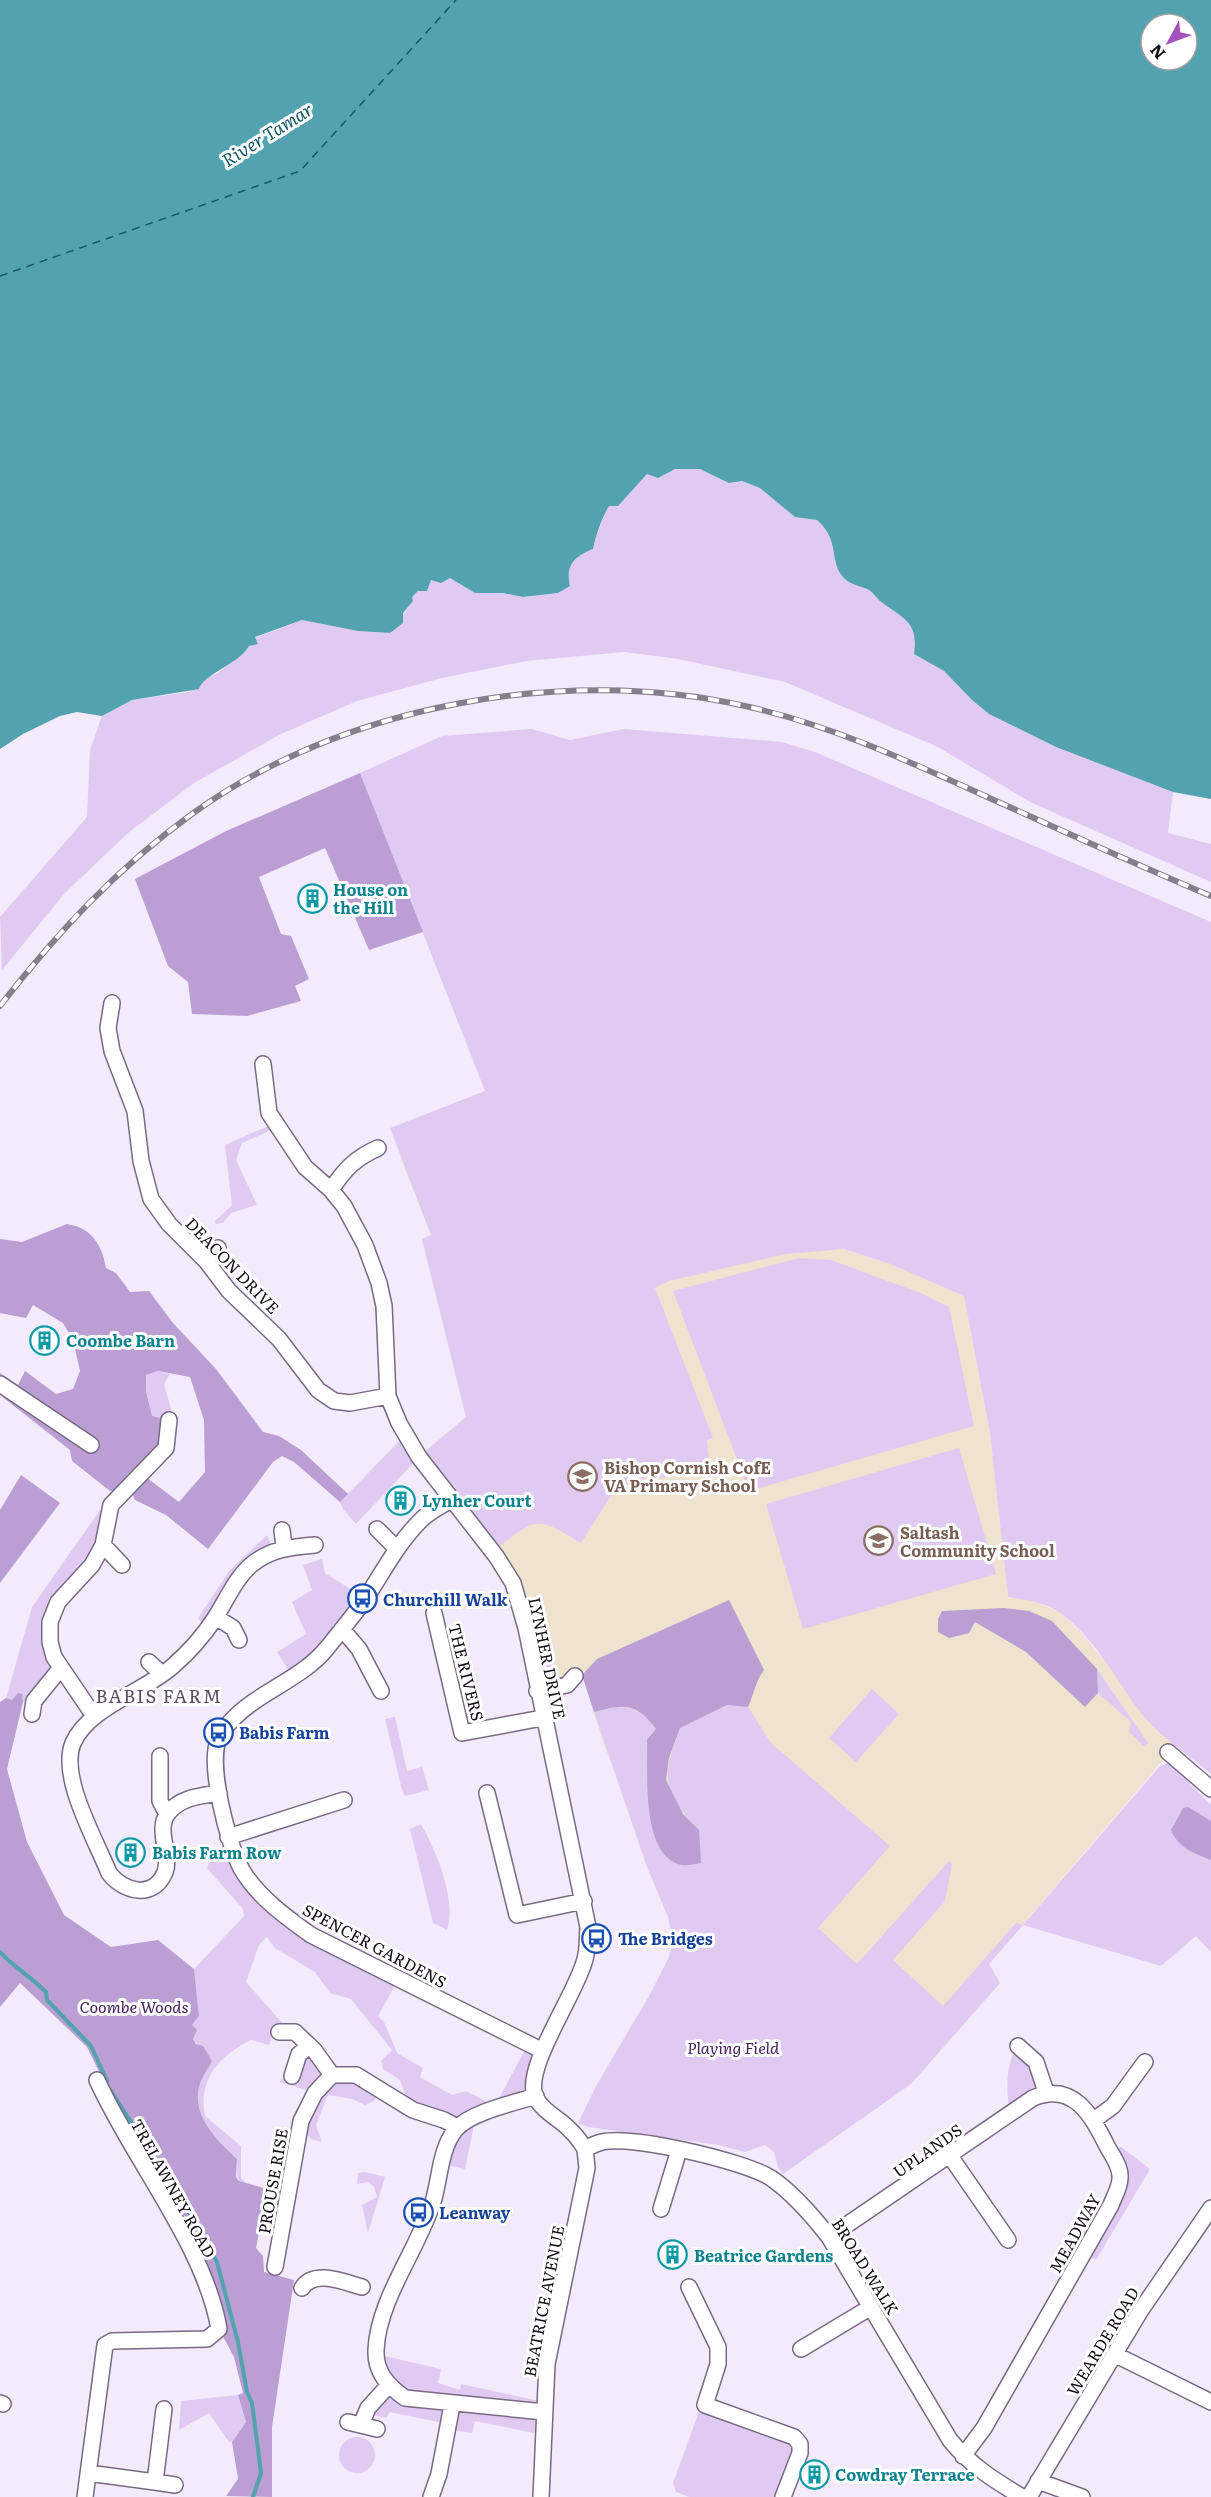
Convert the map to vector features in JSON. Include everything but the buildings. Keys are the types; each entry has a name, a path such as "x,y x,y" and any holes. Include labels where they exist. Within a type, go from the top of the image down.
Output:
{"street":[{"name":"DEACON DRIVE","path":"112,1003 102,1029 135,1111 141,1161 151,1199 169,1224 207,1262 229,1291 279,1340 318,1390 334,1401 350,1403 388,1396"},
{"name":"LYNHER DRIVE","path":"263,1064 269,1113 305,1167 331,1190 344,1206 365,1245 380,1283 384,1306 388,1396 410,1444 513,1583 526,1628 537,1691 588,1927 585,1960 569,2002 543,2051 533,2082 536,2096"},
{"path":"331,1190 346,1167 362,1155 378,1149"},
{"path":"207,1262 210,1254 218,1248"},
{"path":"0,1384 91,1445"},
{"path":"94,1716 60,1669 50,1642 50,1622 58,1602 92,1565 103,1545 111,1505 166,1448 169,1420"},
{"name":"SPENCER GARDENS","path":"451,1500 423,1518 396,1548 366,1598 324,1652 306,1667 248,1705 231,1721 218,1738 216,1762 219,1793 228,1837 242,1870 264,1898 311,1935 543,2051"},
{"path":"376,1529 396,1548"},
{"path":"282,1530 284,1547"},
{"path":"103,1545 123,1565"},
{"path":"219,1793 192,1797 179,1803 167,1814 163,1822 167,1859 162,1879 152,1888 142,1891 131,1890 115,1881 109,1873 71,1776 69,1762 73,1743 94,1716 162,1674 189,1650 216,1617 236,1584 251,1565 284,1547 315,1545"},
{"name":"THE RIVERS","path":"434,1612 462,1733 543,1718"},
{"path":"216,1617 233,1628 239,1640"},
{"path":"342,1629 358,1649 381,1691"},
{"path":"149,1662 162,1674"},
{"path":"32,1714 34,1701 60,1669"},
{"path":"537,1691 567,1685 575,1676"},
{"path":"1168,1752 1211,1789"},
{"path":"160,1756 160,1801 167,1814"},
{"path":"487,1793 517,1915 584,1901"},
{"path":"228,1837 344,1800"},
{"path":"279,2032 295,2032 310,2046 332,2075 356,2075 413,2110 444,2120 457,2127"},
{"path":"292,2076 299,2054 310,2046"},
{"path":"1018,2046 1036,2061 1046,2092"},
{"path":"1094,2120 1113,2106 1145,2062"},
{"name":"PROUSE RISE","path":"275,2267 301,2121 315,2093 332,2075"},
{"name":"TRELAWNEY ROAD","path":"85,2497 105,2345 112,2341 207,2339 219,2329 217,2315 191,2250 103,2085"},
{"name":"MEADWAY","path":"963,2456 975,2443 1112,2205 1120,2178 1117,2164 1094,2120 1074,2100 1062,2094 1046,2092"},
{"name":"UPLANDS","path":"829,2237 1010,2113 1046,2092"},
{"path":"544,2412 405,2398 388,2386 378,2368 375,2349 385,2311 431,2209 446,2143 457,2127 476,2116 536,2096 549,2113 571,2130 585,2149"},
{"name":"BROAD WALK","path":"585,2149 601,2142 619,2141 679,2150 734,2161 770,2178 812,2216 829,2237 950,2439 963,2456 977,2470 1022,2497"},
{"name":"BEATRICE AVENUE","path":"541,2497 547,2364 586,2168 585,2149"},
{"path":"661,2209 679,2150"},
{"path":"950,2156 1008,2240"},
{"name":"WEARDE ROAD","path":"1029,2497 1114,2354 1211,2208"},
{"path":"302,2288 309,2279 318,2277 362,2287"},
{"path":"689,2287 718,2348 718,2364 701,2410 794,2437 800,2444 800,2453 783,2497"},
{"path":"801,2349 871,2307"},
{"path":"1114,2354 1211,2402"},
{"path":"377,2428 354,2423 388,2386"},
{"path":"431,2497 439,2474 452,2404"},
{"path":"155,2482 164,2409"},
{"path":"88,2473 175,2485"},
{"path":"1038,2481 1082,2497"}],"shaded area":[{"name":"Saltash Community School","path":"400,1157 843,1249 890,1264 964,1296 990,1433 1008,1597 1034,1601 1059,1612 1079,1630 1116,1675 1145,1718 1176,1745 989,1964 1000,1983 911,2084 656,1884 647,1867 622,1786 605,1748 582,1675 587,1669 571,1684 563,1686 529,1625 517,1582 421,1455 466,1417 422,1239 431,1235"}],"green space":[{"path":"675,469 700,469 729,483 742,481 760,488 795,517 817,520 829,536 837,567 846,580 869,590 909,623 914,635 914,654 944,671 989,714 1056,747 1173,792 1168,833 1211,844 1211,882 1030,802 938,747 785,682 678,659 624,652 526,661 442,678 357,701 281,734 194,783 128,833 64,894 2,970 0,917 87,817 90,750 102,716 132,700 189,692 207,677 218,673 245,652 249,646 258,643 255,638 302,620 358,631 390,633 413,601 412,597 431,580 450,578 475,593 503,593 523,597 558,593 570,586 570,567 576,558 593,549 609,506 618,506 647,474 661,475"},
{"path":"532,729 570,740 624,729 782,742 815,752 1211,922 1211,1774 1151,1725 1096,1648 1073,1624 1048,1606 1008,1597 990,1433 964,1296 890,1264 844,1249 786,1254 669,1281 655,1288 713,1438 707,1440 710,1473 643,1479 614,1491 581,1543 545,1524 536,1524 519,1531 495,1550 421,1455 466,1417 422,1239 431,1235 390,1128 485,1091 360,773 442,736"},
{"path":"360,773 423,932 369,950 325,848 259,877 281,934 291,936 309,979 295,986 301,1001 247,1016 192,1014 188,982 168,966 135,879 226,831"},
{"path":"275,1123 278,1127 242,1143 236,1160 257,1205 231,1213 223,1223 216,1224 215,1221 232,1205 225,1145"},
{"path":"67,1224 83,1229 94,1239 102,1252 106,1268 116,1273 130,1292 149,1291 173,1323 216,1369 263,1432 279,1436 301,1450 348,1494 340,1502 294,1462 282,1456 273,1462 208,1549 166,1515 135,1500 132,1493 147,1478 179,1502 205,1472 204,1420 190,1377 158,1371 146,1375 146,1391 152,1416 169,1420 166,1448 122,1492 110,1491 72,1461 70,1450 0,1395 0,1373 18,1385 25,1371 56,1394 73,1389 80,1371 73,1340 63,1323 33,1305 26,1318 0,1313 0,1239 22,1242"},
{"path":"799,1258 831,1260 923,1294 949,1307 974,1426 749,1491 673,1291"},
{"path":"157,1371 170,1374 164,1384 173,1416 169,1420 152,1416 146,1391 146,1375"},
{"path":"405,1435 419,1457 356,1524 340,1502"},
{"path":"959,1448 996,1574 803,1629 766,1504"},
{"path":"21,1475 60,1503 0,1583 0,1510"},
{"path":"111,1505 103,1545 50,1622 60,1669 34,1701 23,1702 22,1694 12,1700 6,1698 32,1607 100,1510"},
{"path":"267,1535 274,1551 251,1565 207,1629 198,1618 230,1570"},
{"path":"322,1559 325,1573 365,1598 292,1676 277,1652 306,1634 292,1602 312,1590 303,1565"},
{"path":"729,1600 764,1670 748,1707 727,1705 680,1728 669,1758 666,1780 683,1814 699,1830 701,1863 680,1865 666,1856 652,1828 647,1790 647,1740 656,1729 642,1714 629,1707 614,1707 594,1712 582,1675 597,1659"},
{"path":"1004,1608 1029,1611 1052,1621 1097,1669 1098,1693 1085,1707 1026,1652 975,1622 969,1633 949,1638 938,1632 938,1619 942,1611"},
{"path":"529,1625 549,1652 563,1686 540,1689"},
{"path":"1097,1669 1148,1743 1145,1747 1129,1732 1131,1722 1098,1693"},
{"path":"872,1689 899,1714 856,1762 829,1738"},
{"name":"Coombe Woods","path":"18,1693 22,1694 23,1702 7,1769 27,1842 64,1915 111,1947 158,1940 194,1969 199,2016 192,2025 197,2030 193,2039 196,2044 203,2046 212,2061 199,2087 199,2108 208,2128 237,2159 236,2177 239,2181 267,2189 256,2248 263,2256 264,2272 294,2280 272,2427 272,2497 226,2496 238,2479 232,2442 246,2422 238,2395 243,2393 234,2357 219,2329 217,2315 87,2047 20,1983 0,2007 0,1702 6,1698 12,1700"},
{"name":"Playing Field","path":"623,1705 645,1715 656,1729 649,1812 699,1830 677,1804 668,1782 670,1759 680,1728 727,1705 748,1707 771,1743 890,1846 818,1928 857,1964 949,1861 952,1863 945,1901 893,1960 943,2006 1016,1923 1023,1925 989,1964 1000,1983 911,2084 783,2174 778,2167 774,2152 765,2145 745,2152 719,2145 588,2127 578,2123 596,2086 649,1996 668,1959 673,1943 668,1917 647,1867 594,1712"},
{"path":"395,1717 407,1771 422,1767 429,1790 405,1796 402,1790 385,1719"},
{"path":"1169,1763 1211,1805 1211,1952 1196,1936 1161,1966 1023,1925 1160,1766"},
{"path":"1188,1807 1211,1821 1211,1860 1182,1846 1171,1830 1183,1808"},
{"path":"421,1824 433,1848 447,1890 449,1918 447,1930 433,1923 410,1829"},
{"path":"234,1852 264,1897 398,1980 378,2016 384,2022 397,2053 423,2068 420,2077 452,2095 466,2091 495,2106 528,2044 543,2051 536,2096 476,2116 465,2169 443,2164 457,2128 403,2104 406,2097 400,2080 383,2069 381,2061 392,2050 351,1999 330,1993 315,1972 275,1948 267,1937 259,1945 246,1982 283,2024 275,2027 269,2045 251,2040 229,2053 213,2070 205,2091 205,2116 241,2146 241,2178 248,2185 240,2181 237,2175 237,2159 208,2127 199,2108 199,2087 212,2061 193,2039 192,2025 199,2016 194,1969 244,1916 243,1909 207,1868 210,1861"},
{"path":"1018,2046 1046,2092 1010,2113 1008,2078 1011,2061"},
{"path":"311,2054 321,2072 320,2077 306,2090 280,2082 281,2079 297,2083 304,2059"},
{"path":"332,2075 379,2090 374,2101 365,2105 352,2099 328,2095 316,2125 322,2142 311,2139 300,2127"},
{"path":"1121,2147 1150,2169 1096,2260 1084,2252 1120,2178 1110,2151"},
{"path":"365,2172 385,2177 368,2233 362,2205 377,2197 374,2187 368,2182 357,2184 358,2173"},
{"path":"376,2354 441,2369 438,2383 460,2390 461,2384 544,2402 544,2435 475,2421 472,2433 447,2429 448,2424 390,2412 386,2418 366,2413 387,2386"},
{"path":"238,2395 246,2422 232,2442 229,2442 209,2413 179,2430 181,2401"},
{"path":"700,2409 800,2444 783,2497 689,2497 676,2492 673,2483"},
{"path":"357,2437 370,2442 375,2455 370,2468 357,2473 344,2468 339,2455 344,2442"}],"water":[{"name":"River Tamar","path":"0,0 1211,0 1211,799 1173,792 1056,747 989,714 944,671 914,654 914,635 909,623 869,590 846,580 837,567 829,536 817,520 795,517 760,488 742,481 729,483 700,469 675,469 658,478 647,474 618,506 609,506 593,549 576,558 570,567 570,586 558,593 523,597 503,593 475,593 450,578 441,583 431,580 427,591 418,591 412,597 413,601 403,613 403,623 390,633 358,631 302,620 255,637 258,644 249,646 237,659 207,679 199,689 132,700 102,716 77,712 60,716 23,734 0,749"}],"waterway":[{"path":"0,1952 46,1992 47,2000 91,2046 107,2081"},
{"path":"111,2091 180,2198 217,2262 238,2342 247,2392 252,2403 261,2473 253,2497"}],"ferry route":[{"path":"0,276 300,171 456,0"}],"railway":[{"path":"0,1006 43,953 113,879 192,814 251,776 316,745 385,721 457,704 530,693 604,690 676,694 779,714 845,736 910,762 1211,896"}],"place":[{"name":"House on the Hill","path":"312,898"},
{"name":"Coombe Barn","path":"45,1340"},
{"name":"Bishop Cornish CofE VA Primary School","path":"583,1476"},
{"name":"Lynher Court","path":"401,1500"},
{"name":"Saltash Community School","path":"879,1541"},
{"name":"Churchill Walk","path":"362,1599"},
{"name":"Babis Farm","path":"218,1732"},
{"name":"Babis Farm Row","path":"131,1852"},
{"name":"The Bridges","path":"597,1938"},
{"name":"Leanway","path":"418,2212"},
{"name":"Beatrice Gardens","path":"673,2255"},
{"name":"Cowdray Terrace","path":"814,2474"}],"district":[{"name":"BABIS FARM","path":"159,1695"}]}
